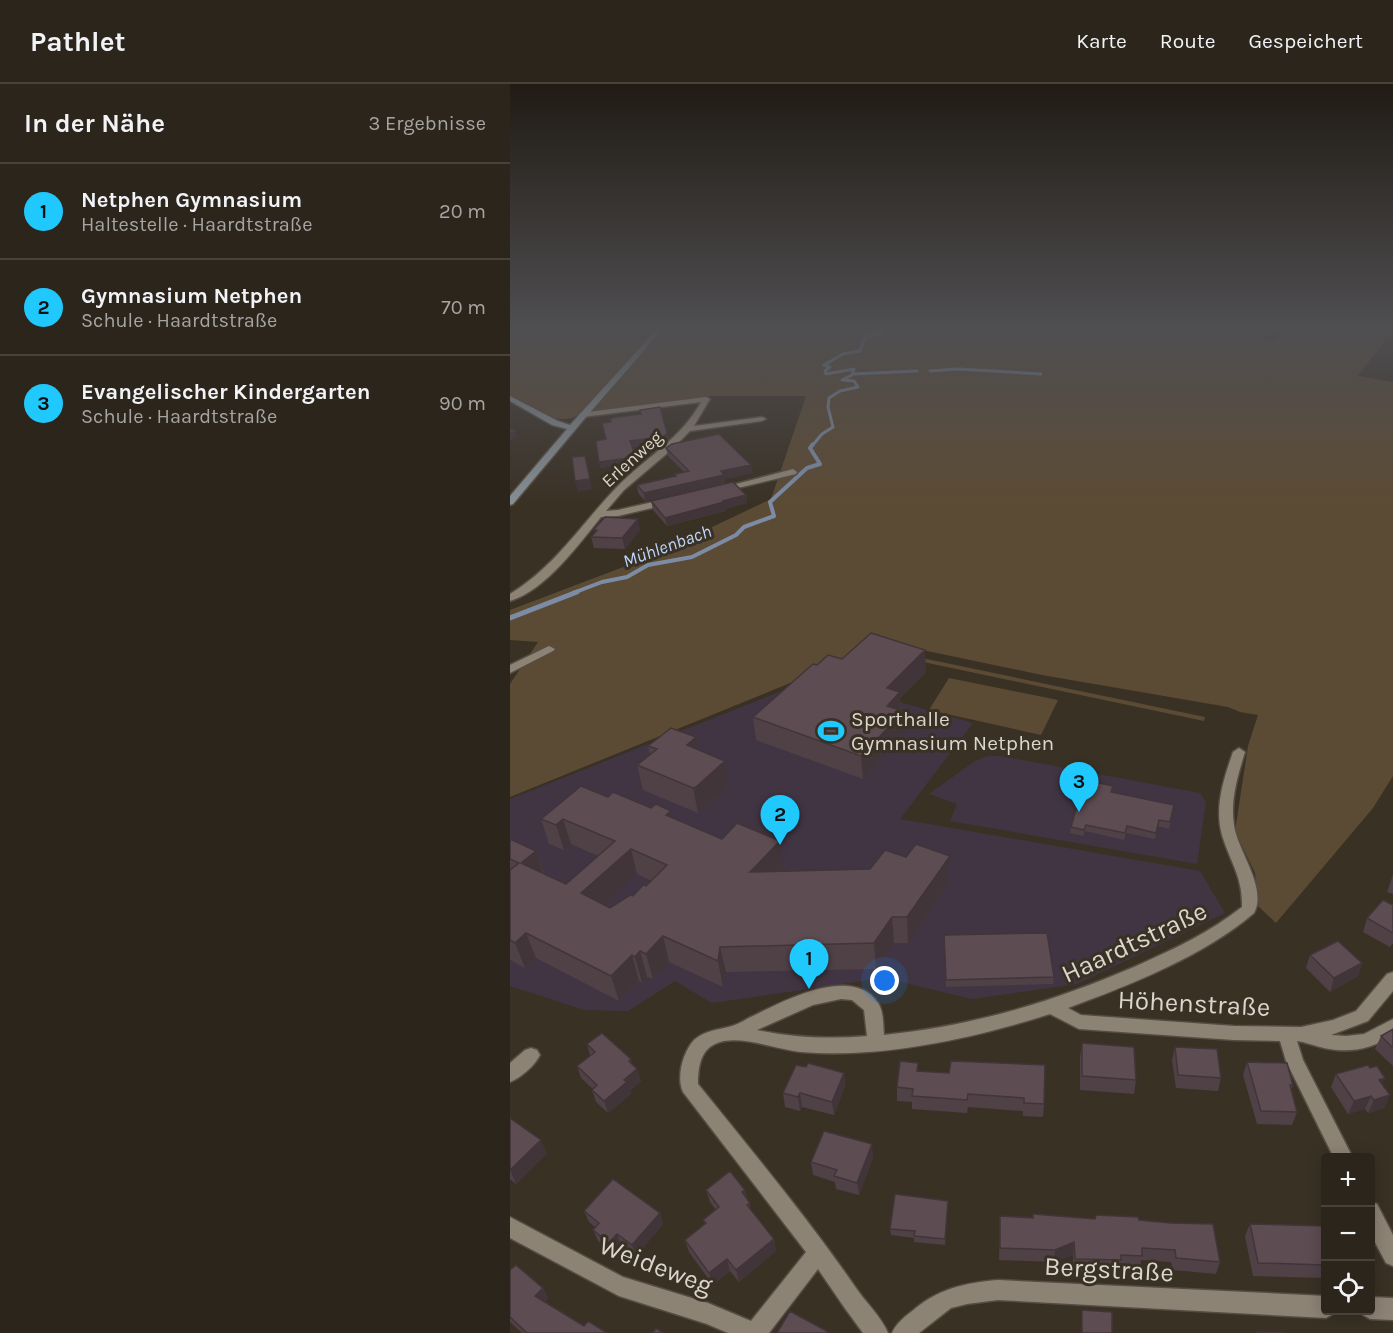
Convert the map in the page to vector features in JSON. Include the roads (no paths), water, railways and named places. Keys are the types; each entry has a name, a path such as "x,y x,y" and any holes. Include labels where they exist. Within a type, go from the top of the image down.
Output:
{"street":[{"path":"510,502 607,388"},
{"path":"510,398 560,425 572,428"},
{"name":"Erlenweg","path":"510,598 543,576 622,488 690,429 706,399 583,415"},
{"path":"690,429 762,419"},
{"path":"711,491 792,472"},
{"path":"600,514 618,513 676,499"},
{"path":"510,670 549,649"},
{"name":"Haardtstraße","path":"877,1333 851,1300 819,1252 689,1086 692,1055 703,1043 715,1036 735,1033 812,1046 876,1042 975,1028 1052,1007 1092,992 1197,945 1233,923 1249,909 1251,889 1246,871 1228,832 1227,819 1229,790 1239,752"},
{"name":"Höhenstraße","path":"1052,1007 1079,1022 1234,1033 1293,1034 1335,1027 1362,1016 1393,979"},
{"name":"Haardtstraße","path":"735,1033 764,1017 840,991 854,993 872,1007 876,1042"},
{"name":"Höhenstraße","path":"1293,1034 1318,1041 1342,1043 1371,1039 1393,1026"},
{"path":"1293,1034 1295,1061 1341,1153"},
{"path":"510,1074 531,1055"},
{"path":"1375,1219 1393,1256"},
{"name":"Weideweg","path":"510,1227 619,1286 708,1314 754,1333"},
{"path":"754,1333 819,1252"},
{"name":"Bergstraße","path":"903,1333 933,1305 958,1294 998,1290 1321,1307"},
{"path":"1375,1308 1393,1309"}],"waterway":[{"name":"Mühlenbach","path":"812,446 822,434 833,427 828,407 829,398 840,391 852,388"},
{"name":"Mühlenbach","path":"573,593 602,582 627,577 648,565 692,557 736,535 744,527 774,516 770,502 807,468 820,464 810,448 813,444"},
{"name":"Mühlenbach","path":"510,618 577,592"}],"place":[{"name":"Sporthalle Gymnasium Netphen","path":"831,731"},
{"name":"Evangelischer Kindergarten","path":"1079,812"},
{"name":"Gymnasium Netphen","path":"780,845"},
{"name":"Netphen Gymnasium","path":"809,989"}]}
